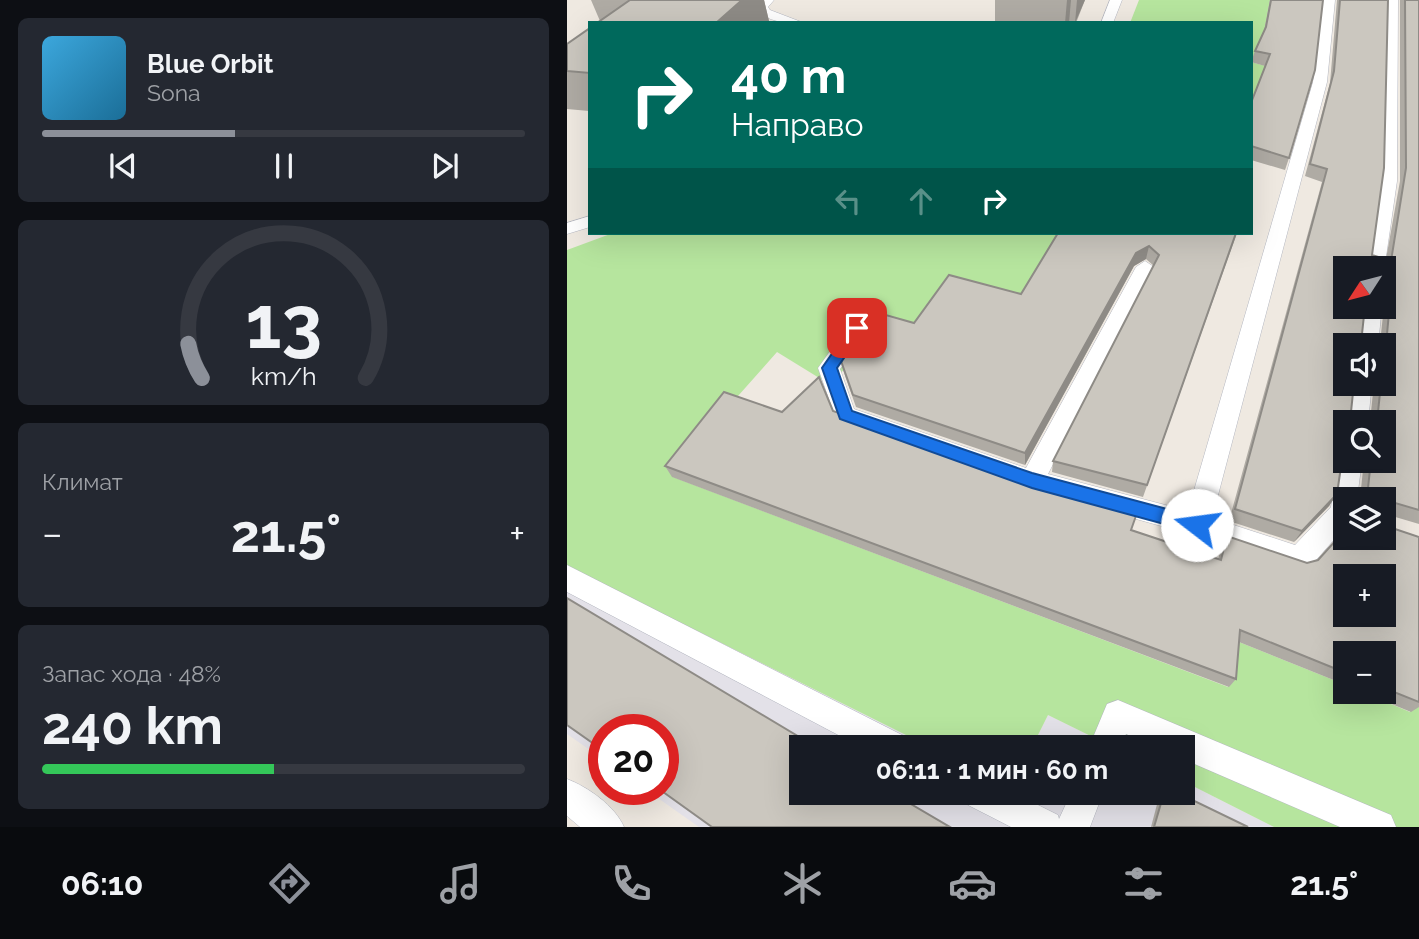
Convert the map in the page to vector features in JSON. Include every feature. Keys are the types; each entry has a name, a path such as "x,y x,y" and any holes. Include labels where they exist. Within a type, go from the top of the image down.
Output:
{"lane":[{"path":"768,0 762,7 766,13 792,21"},
{"path":"1108,21 1115,0"},
{"path":"1197,525 1320,82 1329,0"},
{"path":"1379,256 1389,181 1392,0"},
{"path":"567,229 588,222"},
{"path":"1032,481 1145,267"},
{"path":"871,309 829,368 845,415 1032,481 1197,525 1300,559 1333,524"},
{"path":"567,578 870,735"},
{"path":"1110,735 1118,715 1165,735"},
{"path":"1195,748 1379,827"},
{"path":"567,795 607,827"},
{"path":"1003,805 1046,827"},
{"path":"1073,827 1082,805"}],"shaded area":[{"path":"567,566 906,735 789,735 789,805 1195,805 1195,787 1274,827 699,827 668,805 679,805 679,714 588,714 588,749 567,734"},
{"path":"1048,715 1089,735 1038,735"}],"green space":[{"path":"1139,0 1270,0 1263,38 1253,58 1253,21 1131,21"},
{"path":"1253,63 1266,66 1253,100"},
{"path":"608,235 1063,235 1020,307 916,335 888,327 829,384 777,352 730,405 673,477 1228,687 1234,640 1333,680 1333,704 1391,704 1410,712 1419,680 1419,827 1274,827 1195,787 1195,735 1089,735 1048,715 1038,735 906,735 567,566 567,250"}],"building":[{"path":"630,0 742,0 718,21 600,21"},
{"path":"1271,0 1323,0 1315,70 1289,158 1253,147 1253,98 1270,54 1255,51 1266,27"},
{"path":"1340,0 1388,0 1384,168 1372,255 1375,256 1333,256 1333,319 1364,319 1362,333 1333,333 1333,396 1353,396 1351,410 1333,410 1333,473 1340,473 1338,487 1333,487 1333,498 1302,531 1235,509 1327,169 1310,164 1334,71"},
{"path":"1405,0 1419,0 1419,510 1396,503 1396,487 1368,487 1370,473 1396,473 1396,410 1378,410 1380,396 1396,396 1396,333 1387,333 1388,319 1397,318 1397,256 1392,256 1406,168"},
{"path":"588,29 588,73 567,71 567,44"},
{"path":"1057,235 1235,235 1147,485 1053,461 1159,255 1149,246 1136,253 1025,453 853,395 840,358 886,315 914,323 949,275 1021,294"},
{"path":"819,377 833,411 1032,481 1138,510 1131,530 1221,560 1227,536 1307,563 1318,560 1333,543 1333,550 1396,550 1396,529 1419,537 1419,702 1396,693 1396,641 1333,641 1333,668 1240,630 1236,679 665,466 724,392 782,412"},
{"path":"567,598 796,735 789,735 789,805 912,805 950,827 712,827 679,803 679,714 588,714 588,740 567,725"},
{"path":"1195,801 1248,827 1154,827 1160,805 1195,805"}],"route":[{"path":"857,328 829,368 845,415 1032,481 1197,525"}]}
